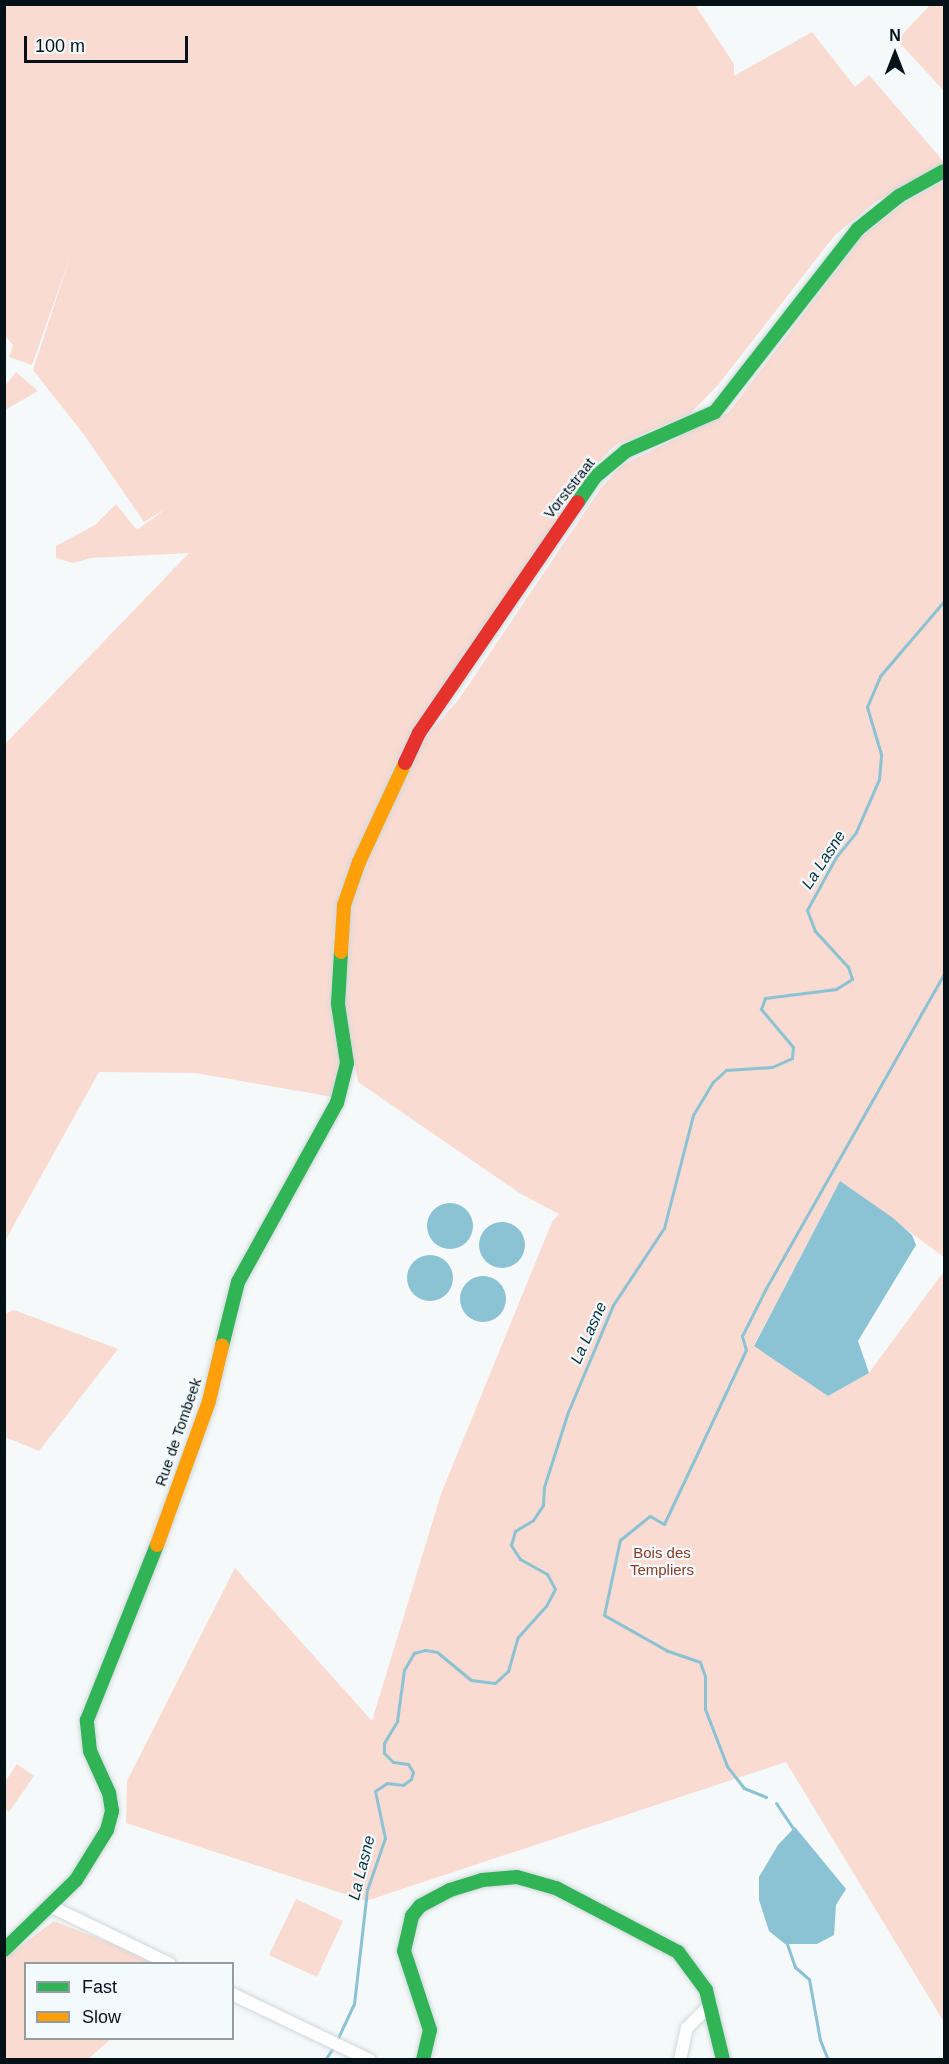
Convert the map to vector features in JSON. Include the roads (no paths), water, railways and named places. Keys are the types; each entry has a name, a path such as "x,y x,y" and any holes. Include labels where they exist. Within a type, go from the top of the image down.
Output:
{"street":[{"name":"Vorststraat","path":"359,862 419,733 595,477 626,451 715,412 858,229 899,196 945,171"},
{"name":"Rue de Tombeek","path":"4,1950 52,1906 76,1880 107,1830 111,1811 110,1793 90,1750 87,1720 147,1578 172,1497 209,1401 238,1282 337,1103 344,1083 347,1063 338,1004 341,938 344,905 359,862"},
{"path":"428,2059 430,2030 404,1951 406,1928 420,1906 432,1899 482,1880 518,1877 536,1880 654,1936 693,1968 711,2004 723,2060"},
{"path":"52,1906 166,1962"},
{"path":"234,1995 370,2060"},
{"path":"680,2060 687,2028 711,2004"}],"water":[{"path":"840,1181 893,1218 912,1235 916,1245 858,1341 869,1373 828,1396 754,1346"},
{"path":"455,1203 467,1209 472,1217 472,1235 467,1243 459,1248 445,1249 433,1243 428,1235 427,1221 433,1209 441,1204"},
{"path":"507,1222 519,1228 524,1236 524,1254 519,1262 511,1267 497,1268 485,1262 480,1254 479,1240 485,1228 493,1223"},
{"path":"435,1255 447,1261 452,1269 452,1287 447,1295 439,1300 425,1301 417,1298 410,1291 407,1273 410,1265 417,1258"},
{"path":"488,1276 500,1282 505,1290 505,1308 500,1316 492,1321 478,1322 466,1316 461,1308 460,1294 466,1282 474,1277"},
{"path":"795,1827 846,1889 836,1905 834,1935 817,1944 785,1944 769,1931 759,1900 759,1877 778,1845"}],"waterway":[{"name":"La Lasne","path":"337,2040 354,2004 367,1890 385,1838 375,1791 387,1783 403,1785 411,1779 413,1772 408,1764 393,1762 384,1753 384,1743 397,1721 404,1670 414,1653 425,1650 437,1652 471,1680 495,1683 508,1671 518,1637 546,1606 555,1589 547,1574 520,1559 511,1545 515,1531 533,1520 543,1505 544,1487 568,1412 613,1305 664,1228 693,1115 713,1082 726,1070 772,1067 792,1058 793,1047 761,1009 765,998 836,989 852,979 848,967 815,931 807,910 836,857 856,832 879,779 881,754 867,707 880,676 944,601"},
{"path":"766,1797 744,1788 727,1766 705,1709 705,1676 700,1662 666,1650 604,1615 620,1540 650,1516 664,1524 746,1350 742,1336 765,1290 944,973"},
{"path":"776,1803 795,1831"},
{"path":"786,1941 795,1967 809,1979 820,2040 828,2060"},
{"name":"La Lasne","path":"325,2060 334,2046"}],"park label":[{"name":"Bois des Templiers","path":"662,1560"}]}
